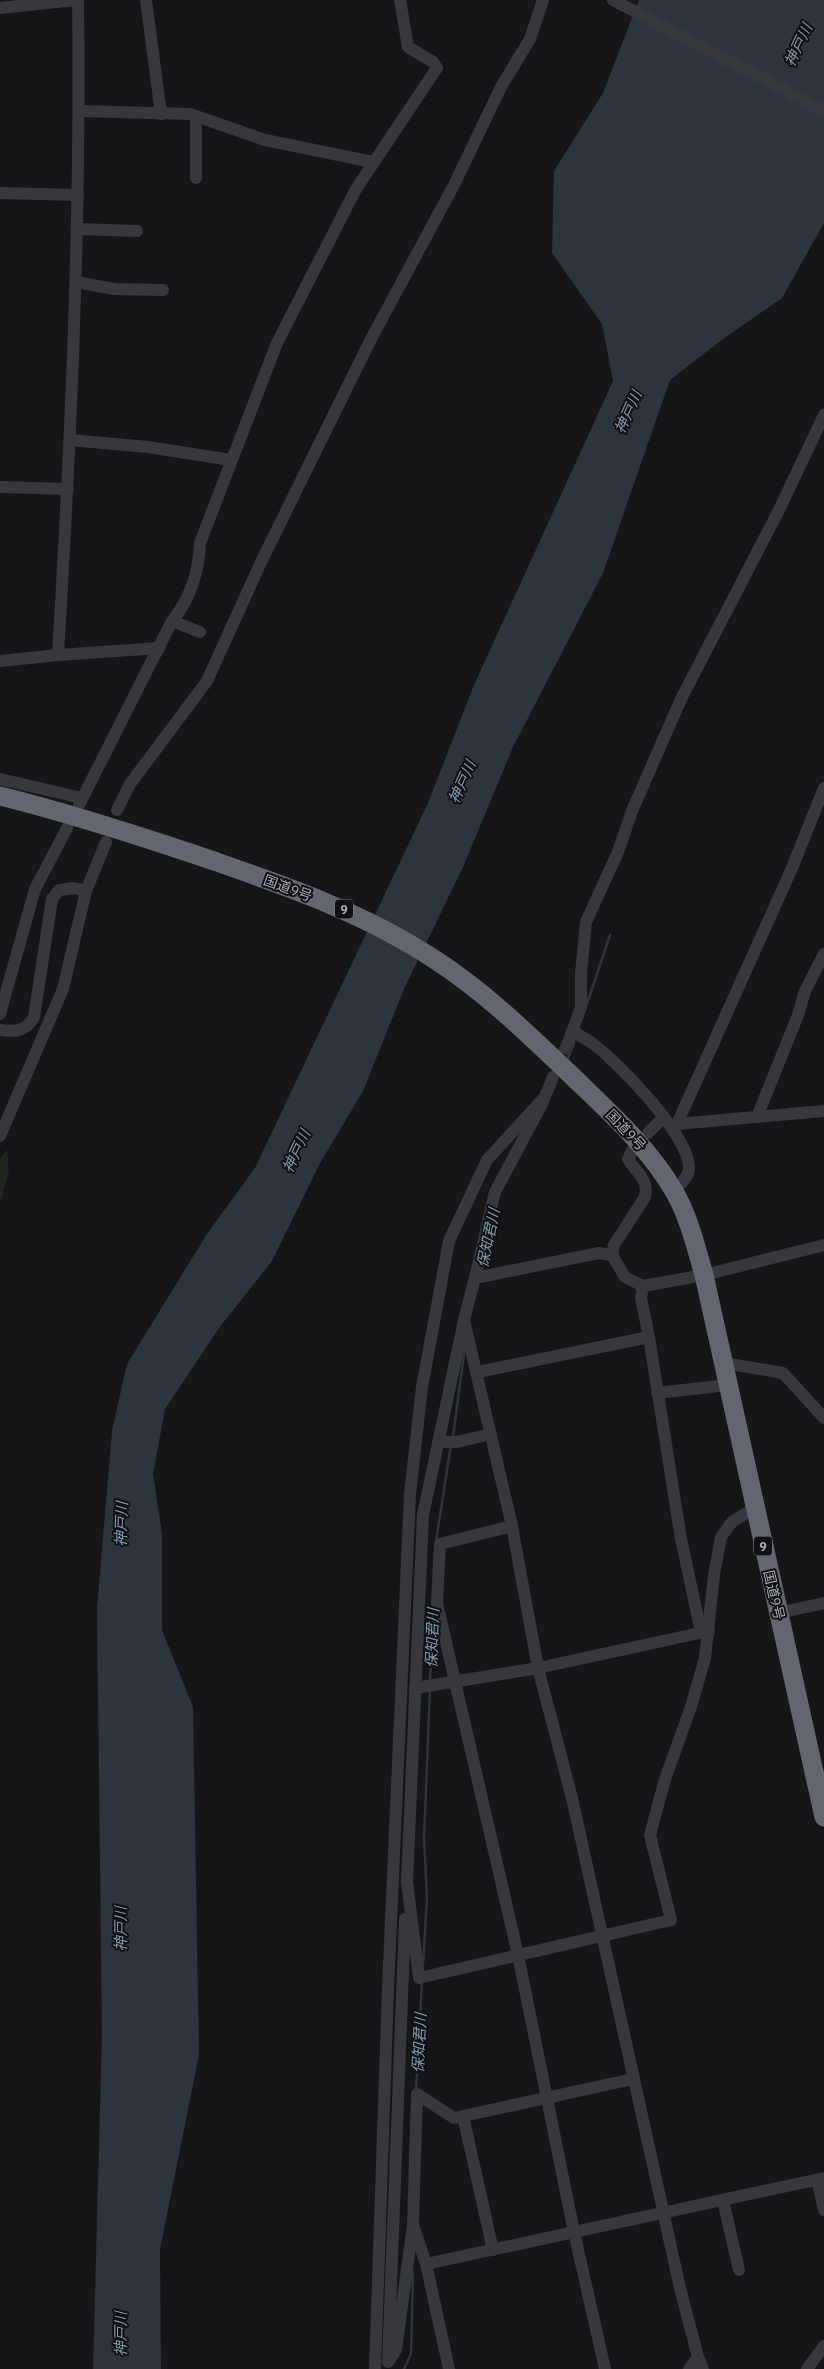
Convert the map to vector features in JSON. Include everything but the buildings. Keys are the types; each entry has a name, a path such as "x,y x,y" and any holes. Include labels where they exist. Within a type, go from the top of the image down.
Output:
{"highway":[{"name":"国道9号","path":"0,796 91,820 156,841 294,889 356,914 434,958 511,1017 619,1122 651,1157 674,1191 686,1216 704,1275 754,1508 824,1817"}],"street":[{"path":"0,8 77,0 80,111 78,230 68,489 58,654"},
{"path":"146,0 161,114"},
{"path":"0,779 81,802 172,621 184,606 199,562 200,543 277,343 356,190 437,68 433,62 408,46 400,0"},
{"path":"117,810 130,784 207,681 262,560 371,339 454,185 501,87 530,39 543,0"},
{"path":"613,0 824,111"},
{"path":"80,111 196,116 265,140 373,162"},
{"path":"196,116 196,178"},
{"path":"0,193 78,194"},
{"path":"78,230 137,231"},
{"path":"76,282 114,289 163,290"},
{"path":"674,1191 686,1178 689,1169 688,1160 671,1123 623,1071 592,1043 570,1037 581,1007 581,973 586,922 618,852 632,811 681,699 779,510 824,414"},
{"path":"70,440 148,447 231,460"},
{"path":"0,487 68,489"},
{"path":"172,621 200,632"},
{"path":"0,661 58,654 159,648"},
{"path":"671,1123 792,868 824,788"},
{"path":"0,1014 36,889 67,828"},
{"path":"0,1136 63,989 86,890 106,842"},
{"path":"0,1030 15,1032 30,1024 34,1018 52,899 59,890 74,888 86,890"},
{"path":"758,1117 798,1015 805,991 824,954"},
{"path":"388,2366 406,1882 423,1515 464,1320 495,1192 553,1077"},
{"path":"375,2369 388,1988 410,1494 422,1387 449,1242 487,1160 543,1099"},
{"path":"648,1133 671,1123 824,1111"},
{"path":"633,1149 628,1159 645,1180 647,1190 645,1197 614,1245 612,1256 625,1277 643,1286 704,1275 824,1245"},
{"path":"475,1278 599,1253 612,1256"},
{"path":"643,1286 641,1298 649,1337 680,1539 705,1631"},
{"path":"464,1320 478,1372 512,1526 538,1668 572,1798 662,2212 701,2363 689,2369"},
{"path":"478,1372 649,1337"},
{"path":"724,1363 783,1373 824,1418"},
{"path":"657,1393 728,1385"},
{"path":"438,1442 457,1442 492,1434"},
{"path":"406,1882 418,1978 671,1920 650,1835 665,1779 691,1707 705,1658 705,1631 721,1537 732,1522 754,1508"},
{"path":"512,1526 440,1544 437,1603 518,1955 574,2232 605,2369"},
{"path":"778,1612 824,1603"},
{"path":"415,1688 538,1668 705,1631"},
{"path":"388,2366 396,2350 413,2225 417,2094 454,2118 633,2079"},
{"path":"463,2116 492,2250"},
{"path":"426,2264 821,2179 824,2210"},
{"path":"723,2200 739,2270"},
{"path":"413,2225 426,2264 450,2369"},
{"path":"807,2369 824,2346"}],"shaded area":[{"path":"7,1149 9,1171 0,1204 0,1159"}],"water":[{"name":"神戸川","path":"639,0 824,0 824,223 782,298 723,339 670,380 603,573 513,747 463,867 404,989 363,1091 319,1165 272,1261 219,1328 165,1409 153,1474 162,1534 162,1630 193,1707 199,2055 160,2249 161,2369 93,2369 102,2035 97,1609 112,1431 127,1364 207,1234 255,1168 428,803 474,685 613,381 602,324 552,253 554,171 603,93"}],"waterway":[{"name":"保知君川","path":"586,1007 610,935"},
{"name":"保知君川","path":"567,1061 574,1043"},
{"name":"保知君川","path":"453,1437 465,1346"},
{"name":"保知君川","path":"436,1541 451,1445"},
{"name":"保知君川","path":"430,1681 433,1609"},
{"name":"保知君川","path":"423,1965 427,1897 424,1839 430,1689"},
{"name":"保知君川","path":"416,2090 422,1981"},
{"name":"保知君川","path":"404,2369 411,2354 413,2272"}],"tunnel":[{"path":"556,1070 568,1043"}]}
